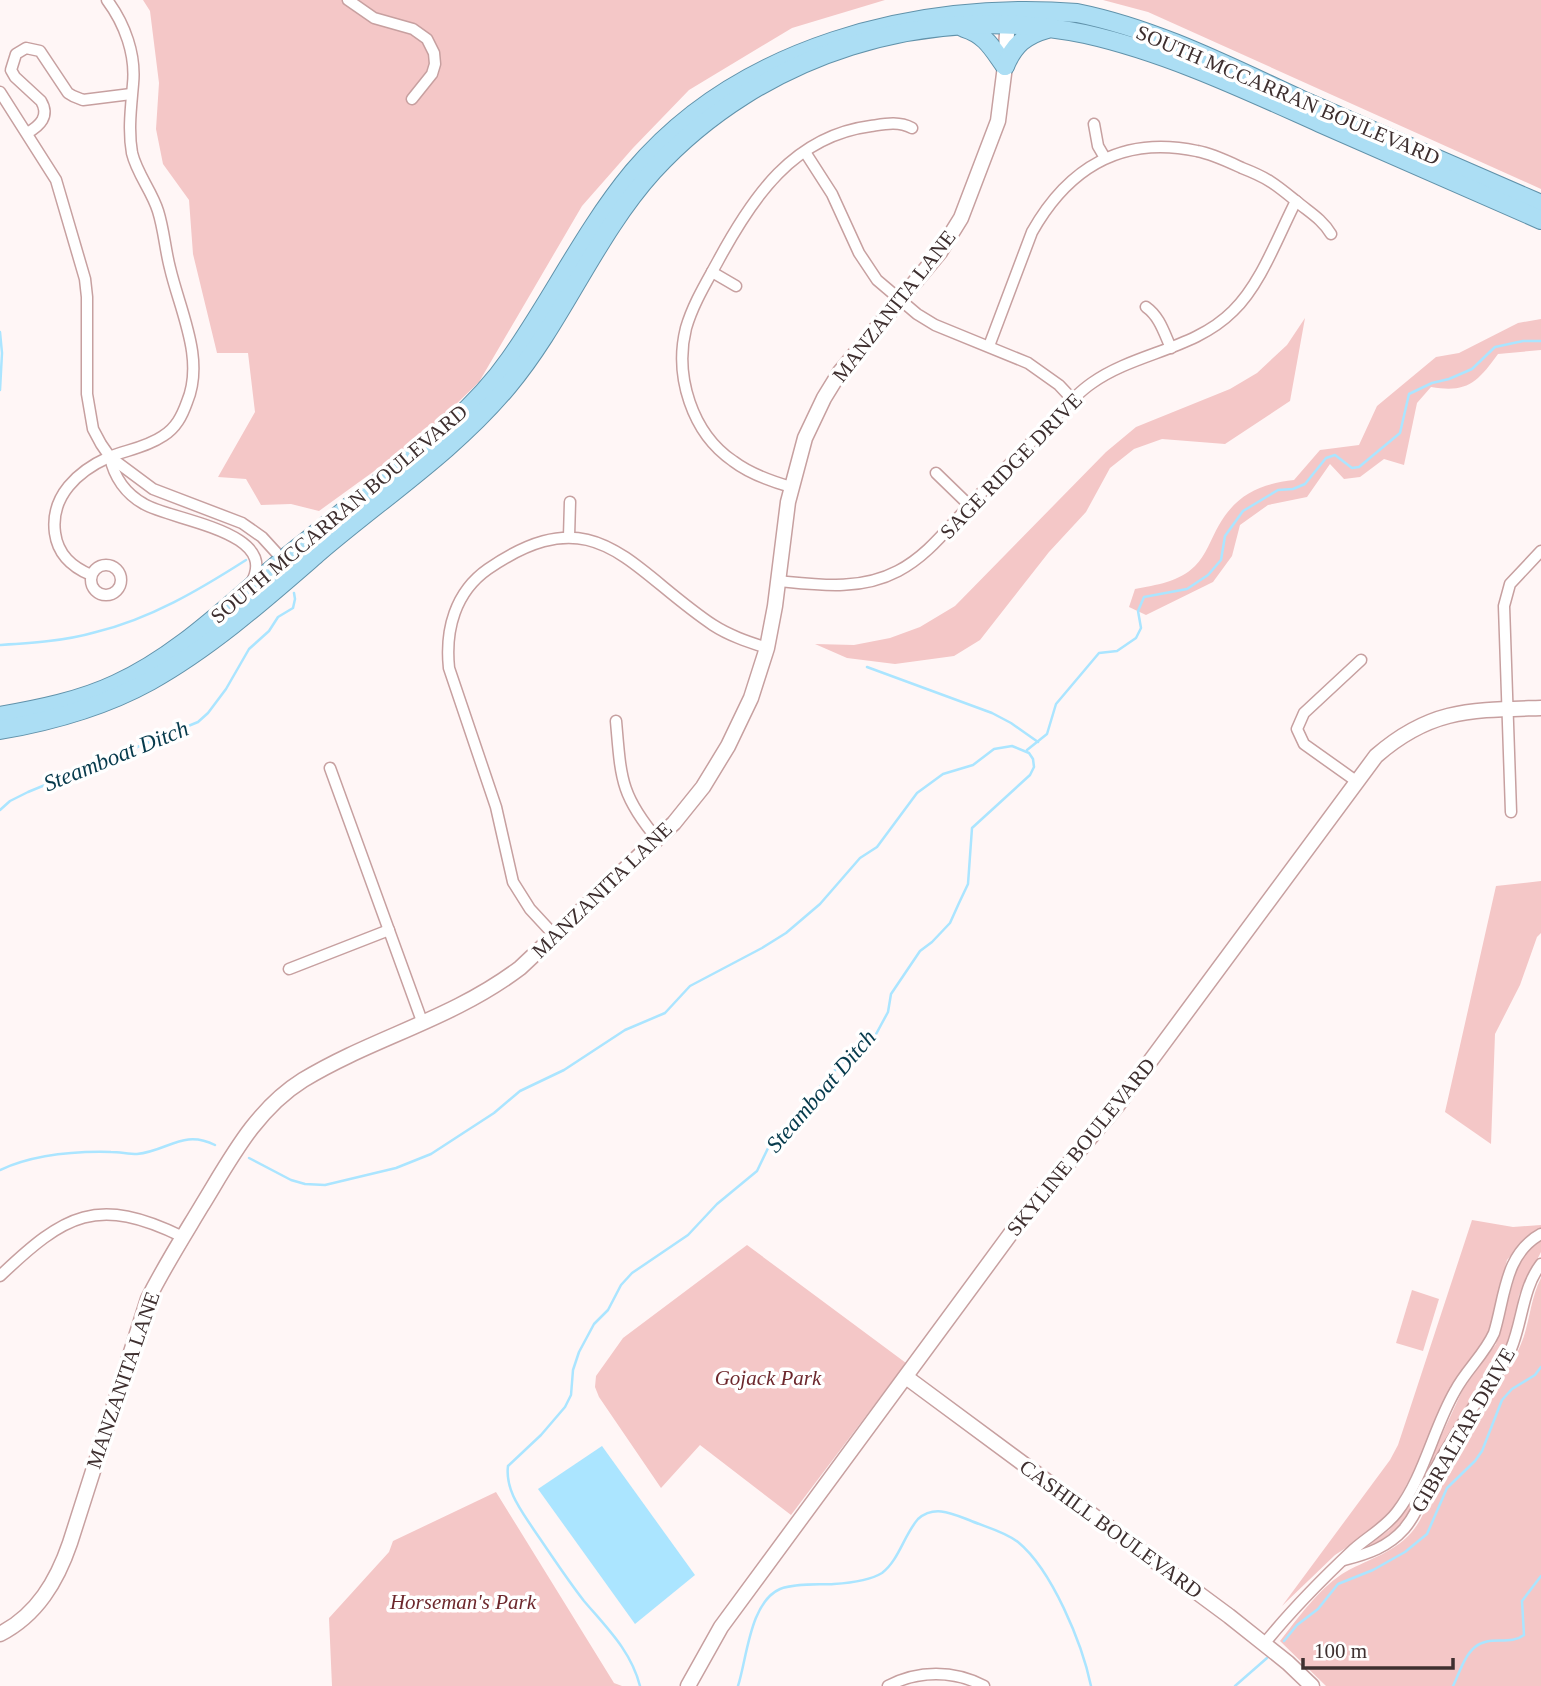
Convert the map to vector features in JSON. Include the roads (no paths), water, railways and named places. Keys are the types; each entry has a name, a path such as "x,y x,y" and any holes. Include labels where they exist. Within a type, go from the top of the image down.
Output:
{"main road":[{"name":"SOUTH MCCARRAN BOULEVARD","path":"283,560 465,413 509,360 557,288 592,225 653,149 707,102 770,62 838,32 881,19 953,6 1009,5 1072,12 1145,31 1541,205"},
{"name":"SOUTH MCCARRAN BOULEVARD","path":"0,730 53,719 92,707 146,683 179,663 254,597 460,435 484,412 526,362 630,200 652,172 704,122 765,81 827,53 885,36 957,26 1007,25 1051,29 1110,40 1151,53 1265,98 1541,220"},
{"path":"957,26 983,36 1005,66"},
{"path":"1005,66 1011,52 1023,40 1037,32 1051,29"},
{"path":"254,597 273,584 283,560"},
{"name":"SOUTH MCCARRAN BOULEVARD","path":"0,716 52,705 118,683 254,597"}],"street":[{"path":"91,575 73,566 58,546 54,521 60,498 66,488 90,467 154,442 173,429 189,398 193,379 191,348 169,267 157,208 133,156 129,134 133,70 128,38 116,11 107,0"},
{"path":"348,0 374,18 413,29 427,39 434,53 435,64 432,74 412,99"},
{"name":"MANZANITA LANE","path":"0,1634 38,1604 63,1562 148,1299 248,1132 279,1098 317,1072 461,1006 499,984 658,840 703,787 728,746 751,698 767,648 791,487 805,438 832,383 855,351 940,252 961,218 994,134 1005,66 1009,5"},
{"path":"27,133 39,127 45,116 41,101 15,77 12,70 16,54 26,48 40,51 68,93 77,98 131,94"},
{"path":"0,92 56,180 85,279 88,410 93,429 110,457 115,475 143,504 218,530 253,550 257,561 254,597"},
{"path":"791,487 748,471 724,455 703,429 689,400 683,370 684,339 696,302 750,205 775,176 824,140 849,130 894,123 912,128"},
{"path":"1094,124 1098,146 1105,158"},
{"path":"989,346 1032,232 1042,215 1058,192 1075,177 1105,158 1121,152 1152,147 1198,151 1217,157 1273,182 1321,221 1331,234"},
{"path":"805,152 832,194 867,267 899,300 935,325 1028,363 1045,373 1073,400"},
{"name":"SAGE RIDGE DRIVE","path":"779,581 835,586 881,579 915,561 929,550 969,505 1073,400 1093,383 1214,327 1242,302 1253,286 1296,201"},
{"path":"712,272 736,286"},
{"path":"1146,307 1159,321 1171,348"},
{"path":"110,457 153,489 249,527 283,560"},
{"path":"936,473 969,505"},
{"path":"569,537 570,502"},
{"path":"555,936 523,900 513,882 496,807 452,679 447,651 451,620 457,605 474,581 486,570 522,548 544,540 569,537 589,540 619,553 712,625 767,648"},
{"path":"1511,812 1505,599 1510,584 1541,551"},
{"path":"1356,782 1304,744 1297,729 1304,713 1361,660"},
{"name":"SKYLINE BOULEVARD","path":"688,1686 722,1627 1039,1197 1117,1106 1376,756 1393,741 1427,722 1462,712 1541,708"},
{"path":"615,721 625,793 658,840"},
{"path":"330,768 423,1024"},
{"path":"289,969 389,930"},
{"path":"0,1276 41,1237 73,1221 91,1216 125,1215 143,1219 183,1237"},
{"name":"GIBRALTAR DRIVE","path":"1265,1644 1301,1599 1332,1568 1387,1523 1404,1502 1454,1393 1494,1333 1513,1261 1527,1244 1541,1234"},
{"name":"GIBRALTAR DRIVE","path":"1344,1560 1380,1549 1411,1520 1442,1457 1506,1359 1518,1329 1528,1285 1541,1264"},
{"name":"CASHILL BOULEVARD","path":"906,1377 1265,1644 1312,1686"},
{"path":"887,1686 915,1676 946,1674 963,1677 984,1686"}],"water":[{"path":"602,1446 695,1575 635,1624 538,1489"}],"waterway":[{"name":"Steamboat Ditch","path":"0,332 0,390"},
{"path":"1027,750 1047,734 1056,704 1099,653 1117,651 1136,638 1141,628 1138,611 1144,597 1187,589 1208,575 1221,560 1225,536 1243,511 1278,490 1293,489 1305,484 1326,458 1335,455 1352,468 1359,467 1400,433 1409,394 1472,369 1495,347 1523,341 1541,341"},
{"name":"Steamboat Ditch","path":"0,645 60,640 116,626 174,602 246,560"},
{"name":"Steamboat Ditch","path":"0,810 10,801 28,792 198,722 226,689 249,649 269,631 278,617 293,608 294,593"},
{"path":"867,667 992,713 1038,742"},
{"name":"Steamboat Ditch","path":"249,1158 291,1180 325,1185 396,1168 431,1154 494,1113 520,1091 564,1070 625,1030 665,1013 690,986 786,933 820,904 860,858 877,847 917,793 943,774 973,765 994,749 1012,746 1029,753 1034,767 1030,775 972,828 968,884 950,923 920,951 891,994 888,1012 875,1036 824,1081 806,1107 770,1144 757,1171 717,1204 688,1235 632,1273 621,1285 608,1310 594,1324 579,1352 573,1370 571,1395 565,1407 541,1435 508,1466 511,1492 519,1507 584,1601 624,1651 640,1686"},
{"name":"Steamboat Ditch","path":"0,1170 27,1160 68,1153 137,1154 194,1139 215,1145"},
{"name":"Steamboat Ditch","path":"1284,1641 1297,1625 1318,1609 1338,1584 1373,1570 1405,1552 1427,1534 1447,1488 1482,1451 1502,1400 1512,1389 1535,1375 1541,1367"},
{"name":"Steamboat Ditch","path":"738,1686 751,1632 762,1606 770,1596 780,1589 793,1586 846,1583 877,1576 888,1568 918,1519 936,1511 956,1515 1001,1532 1013,1538 1031,1554 1064,1608 1081,1649 1091,1686"},
{"name":"Steamboat Ditch","path":"1453,1686 1465,1660 1475,1647 1481,1643 1512,1640 1524,1635 1522,1601 1541,1576"},
{"name":"Steamboat Ditch","path":"1235,1686 1267,1658"}],"park label":[{"name":"Gojack Park","path":"768,1378"},
{"name":"Horseman's Park","path":"463,1602"}]}
